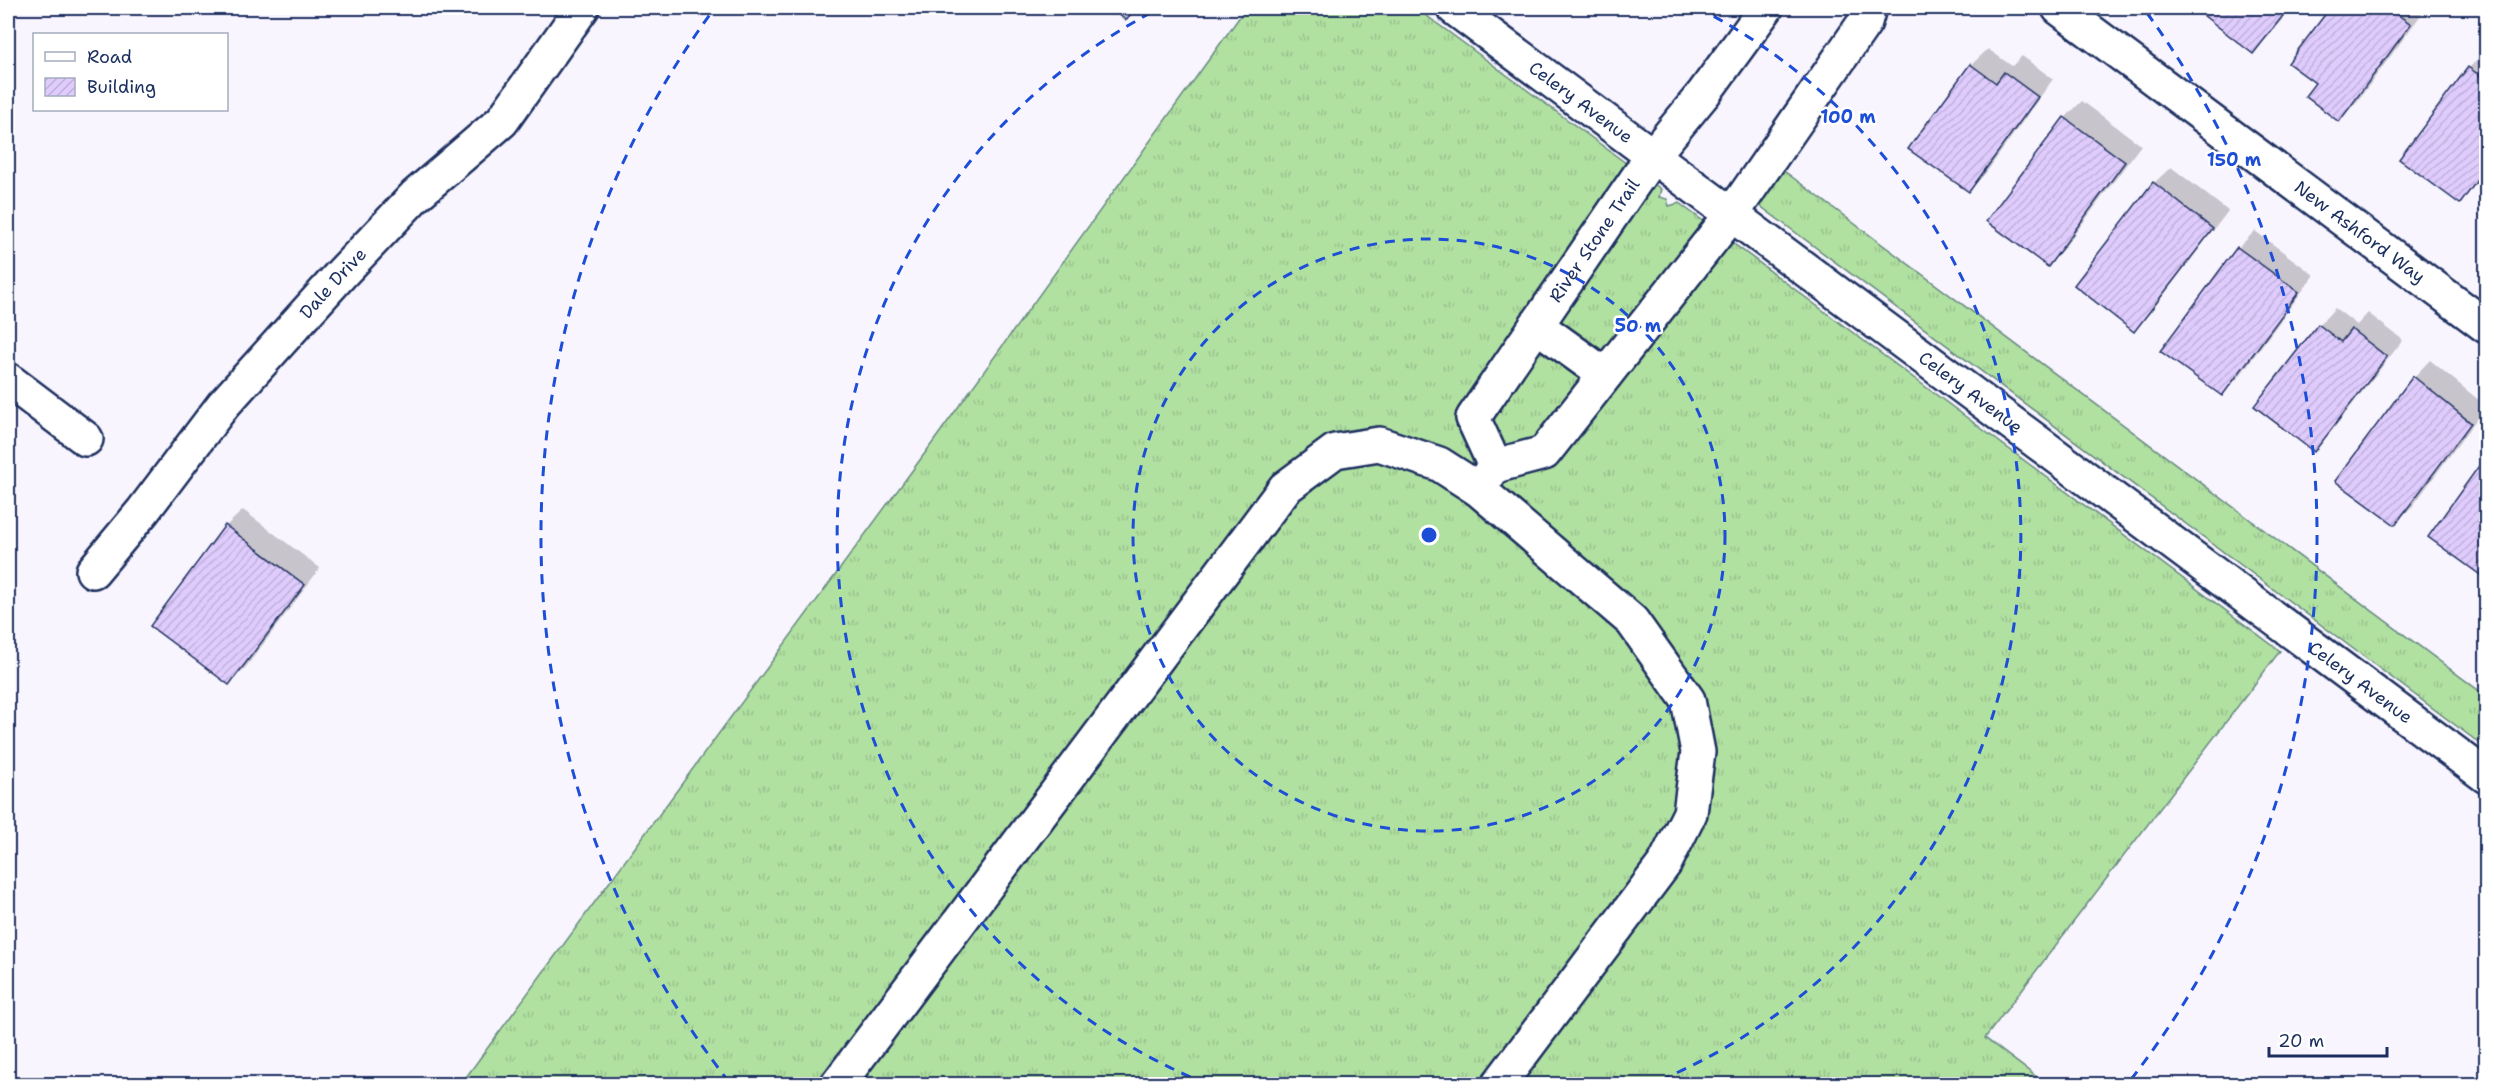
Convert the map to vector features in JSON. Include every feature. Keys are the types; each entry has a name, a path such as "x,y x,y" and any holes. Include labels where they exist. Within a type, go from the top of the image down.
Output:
{"street":[{"name":"Dale Drive","path":"93,571 143,511 223,405 341,274 415,196 502,121 582,8"},
{"name":"Celery Avenue","path":"1455,8 2487,776"},
{"name":"River Stone Trail","path":"1486,477 1473,418 1653,155 1704,93 1766,8"},
{"path":"1486,477 1544,453 1732,214 1865,22 1869,8"},
{"name":"New Ashford Way","path":"2059,8 2487,326"},
{"path":"1536,325 1605,375"},
{"path":"8,380 86,439"},
{"path":"838,1084 1285,488 1335,451 1379,444 1486,477 1632,621 1688,700 1698,752 1690,813 1665,863 1499,1084"}],"green space":[{"path":"1246,8 1416,8 1661,189 1659,197 1667,199 1669,206 1679,203 2280,651 1985,1038 2046,1084 461,1084 928,449"},
{"path":"1780,168 2486,696 2486,748 1732,185"}],"building":[{"path":"1110,8 1136,8 1126,20"},
{"path":"2194,8 2289,8 2253,54"},
{"path":"2330,8 2388,8 2411,24 2339,122 2305,96 2315,83 2288,63"},
{"path":"1970,64 1996,83 2004,72 2038,97 1969,192 1908,149"},
{"path":"2468,67 2486,80 2486,168 2460,204 2399,159"},
{"path":"2064,117 2125,162 2048,267 1986,221"},
{"path":"2153,182 2213,229 2134,332 2074,285"},
{"path":"2237,247 2299,292 2222,396 2160,351"},
{"path":"2318,324 2341,342 2351,329 2387,357 2314,452 2254,406"},
{"path":"2413,376 2471,423 2395,525 2335,481"},
{"path":"2486,456 2486,579 2428,537"},
{"path":"225,525 305,585 229,685 150,626"}]}
